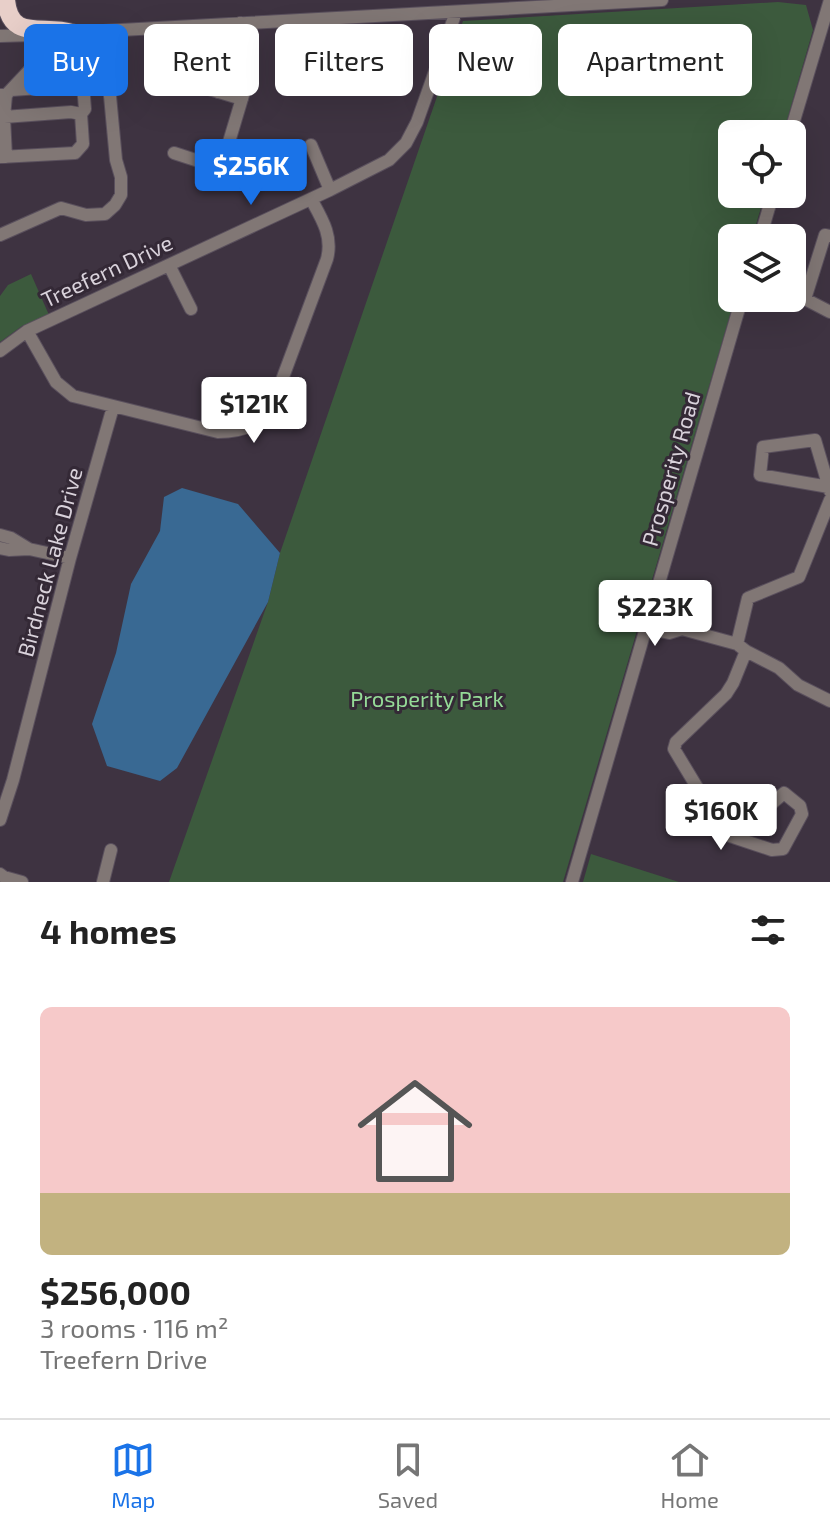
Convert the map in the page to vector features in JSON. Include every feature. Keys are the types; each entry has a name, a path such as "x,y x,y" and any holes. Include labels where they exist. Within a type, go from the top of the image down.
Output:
{"highway":[{"path":"0,16 5,0"},
{"path":"5,0 12,22 24,28"}],"street":[{"path":"128,30 662,0"},
{"path":"794,120 830,0"},
{"name":"Treefern Drive","path":"0,351 27,331 389,160 411,136 456,12"},
{"path":"0,36 24,35"},
{"path":"24,75 6,93 3,157 75,153 83,144 81,114 85,109 84,96"},
{"path":"0,235 61,208 86,215 105,214 115,205 121,195 121,177 116,160 110,96"},
{"path":"232,96 242,99"},
{"path":"174,153 219,166 223,162 243,96"},
{"path":"4,117 81,114"},
{"path":"311,145 330,190"},
{"path":"27,331 56,382 73,396 218,432 251,427 270,412 330,247 311,199"},
{"path":"830,236 825,235 805,299 830,312"},
{"path":"169,265 191,309"},
{"name":"Prosperity Road","path":"572,882 738,312"},
{"name":"Birdneck Lake Drive","path":"0,820 113,407"},
{"path":"733,837 784,793 802,809 783,849 778,851 733,837 724,832 674,749 676,742 726,694 733,683 742,647 748,598 799,577 830,493 815,440 763,447 760,475 830,493"},
{"path":"0,535 29,549"},
{"path":"0,548 29,549 70,558"},
{"path":"648,617 655,630 669,633 682,629 742,647 779,668 798,685 830,701"},
{"path":"103,882 111,850"},
{"path":"0,874 22,882"}],"green space":[{"name":"Prosperity Park","path":"778,2 806,5 813,30 787,120 718,120 718,208 761,208 756,224 718,224 718,312 731,312 563,882 169,882 268,602 280,553 437,96 542,96 542,24 462,24 463,21"},
{"path":"31,274 49,315 22,326 0,342 0,296 8,285"},
{"path":"591,854 679,882 583,882"}],"water":[{"path":"182,488 238,504 280,553 268,602 177,768 160,781 107,766 92,724 116,653 131,584 160,531 164,497"}]}
